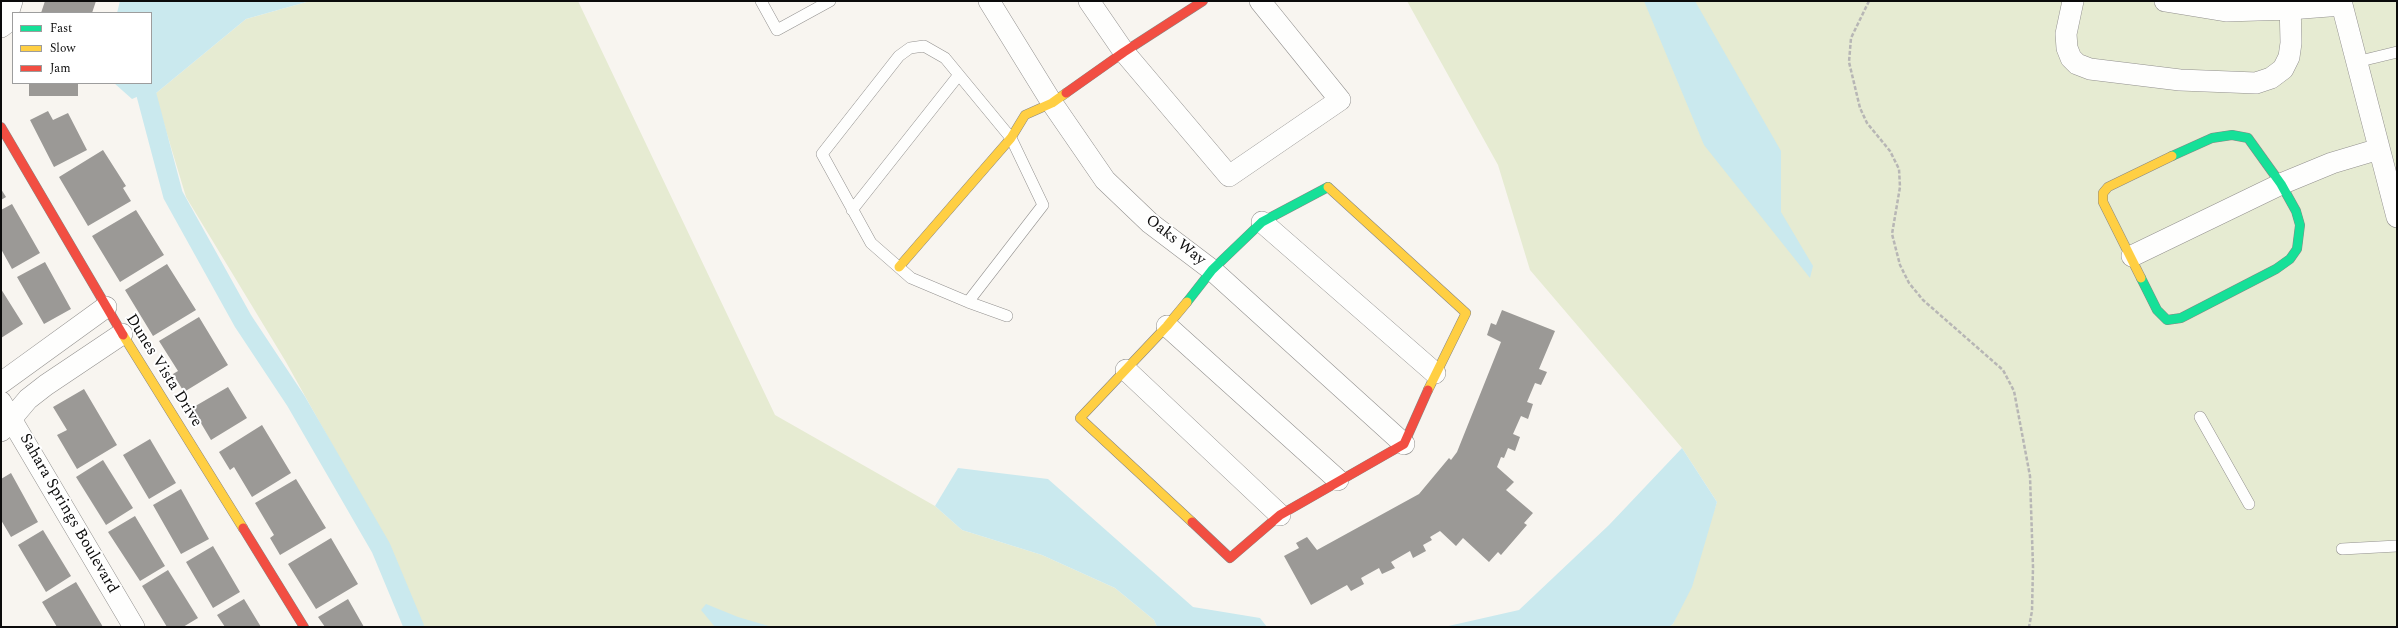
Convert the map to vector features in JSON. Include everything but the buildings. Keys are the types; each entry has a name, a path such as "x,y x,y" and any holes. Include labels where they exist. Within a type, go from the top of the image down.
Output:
{"street":[{"path":"1,26 4,24 12,1"},
{"name":"Oaks Way","path":"989,1 1052,103 1105,180 1150,223 1212,270 1404,444"},
{"path":"1089,1 1124,52 1229,176 1340,100 1260,1"},
{"path":"899,267 1011,138 1026,115 1052,103 1124,52 1203,1"},
{"path":"2073,1 2066,34 2067,48 2071,58 2077,64 2090,69 2180,80 2256,83 2271,78 2283,69 2289,57 2291,43 2290,5"},
{"path":"2165,1 2226,11 2290,5 2342,3 2397,217"},
{"name":"Dunes Vista Drive","path":"1,128 122,334 304,627"},
{"path":"2232,135 2248,138 2282,184 2296,211 2300,225 2297,249 2290,259 2276,269 2181,318 2167,320 2157,310 2132,256 2103,202 2103,193 2108,187 2194,145 2212,138 2232,135"},
{"path":"2132,256 2282,184 2332,163 2379,149"},
{"path":"1328,187 1466,313 1435,373 1404,444 1338,480 1280,515 1230,558 1080,418 1167,326 1212,270 1262,222 1328,187"},
{"path":"1262,222 1435,373"},
{"path":"1,383 106,307"},
{"path":"1167,326 1338,480"},
{"path":"4,417 46,385 122,334"},
{"path":"1126,370 1280,515"},
{"name":"Sahara Springs Boulevard","path":"4,417 134,627"}],"lane":[{"path":"760,1 777,30 830,1"},
{"path":"968,302 1043,205 1011,138 958,76 945,58 924,46 910,48 899,56 822,154 871,243 911,278 968,302 1007,316"},
{"path":"2356,62 2397,52"},
{"path":"852,210 958,76"},
{"path":"2200,416 2249,504"},
{"path":"2342,549 2397,546"}],"path":[{"path":"1869,1 1851,38 1850,62 1860,108 1867,123 1890,150 1899,169 1900,187 1892,234 1900,265 1909,283 1923,300 2004,370 2012,384 2030,476 2033,567 2030,627"}],"green space":[{"path":"310,1 578,1 775,415 935,506 962,530 1042,555 1115,588 1154,620 1157,627 422,627 388,545 286,362 186,197 155,94 246,19"},
{"path":"1407,1 2397,1 2397,627 1669,627 1673,624 1717,502 1682,448 1530,270 1498,165"}],"water":[{"path":"120,1 310,1 246,19 155,94 146,93 132,99 115,84 152,84 152,12 117,12"},
{"path":"1644,1 1695,1 1781,151 1781,212 1813,266 1810,278 1704,145"},
{"path":"1682,448 1717,502 1692,587 1673,624 1669,627 1444,627 1519,610 1609,525"},
{"path":"958,468 1048,479 1193,607 1260,618 1267,627 1157,627 1154,620 1115,588 1042,555 962,530 935,506"},
{"path":"706,604 738,617 772,627 715,627 701,610"}],"waterway":[{"path":"146,93 173,195 243,321 296,401 381,548 414,627"}],"traffic: fast":[{"path":"2141,278 2157,310 2167,320 2181,318 2276,269 2290,259 2297,249 2300,225 2296,211 2281,184 2248,138 2232,135"},
{"path":"2172,156 2212,138 2232,135"},
{"path":"1187,302 1212,270 1262,222 1328,187"}],"traffic: slow":[{"path":"899,267 1011,138 1025,115 1052,103 1066,93"},
{"path":"2141,278 2103,202 2103,193 2108,187 2172,156"},
{"path":"1328,187 1466,313 1428,390"},
{"path":"1187,302 1167,326 1080,418 1192,522"},
{"path":"123,335 243,528"}],"traffic: jam":[{"path":"1066,93 1124,52 1203,1"},
{"path":"1,127 123,335"},
{"path":"1192,522 1230,558 1280,515 1404,444 1428,390"},
{"path":"243,528 304,627"}]}
